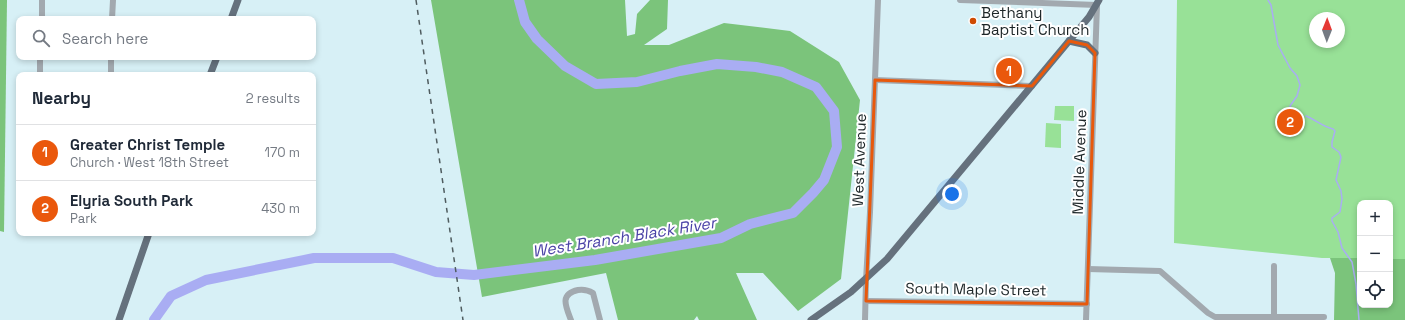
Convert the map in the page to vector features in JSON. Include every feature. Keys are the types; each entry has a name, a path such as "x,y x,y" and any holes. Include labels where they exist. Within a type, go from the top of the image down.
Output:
{"main road":[{"path":"232,16 238,0"},
{"path":"811,320 851,292 888,259 1089,17 1097,2"},
{"path":"1069,41 1087,45 1095,53"},
{"path":"211,72 216,60"},
{"path":"119,320 148,236"}],"street":[{"path":"42,0 42,16"},
{"path":"112,16 113,0"},
{"name":"West Avenue","path":"866,320 866,280 878,0"},
{"path":"960,0 1097,2"},
{"name":"Middle Avenue","path":"1086,320 1097,2"},
{"path":"40,60 40,72"},
{"path":"111,60 111,72"},
{"path":"875,80 1032,86"},
{"path":"1274,266 1274,318"},
{"path":"1088,269 1160,271 1213,317 1324,317"},
{"path":"571,320 567,310 565,299 566,296 572,292 582,289 592,290 600,320"},
{"name":"South Maple Street","path":"866,301 1087,304"}],"highlighted area":[{"path":"1069,41 1087,45 1095,53 1087,304 866,301 875,80 1032,86"}],"green space":[{"path":"0,0 7,0 4,232 0,231"},
{"path":"431,0 625,0 627,36 635,34 637,14 650,0 668,0 667,29 644,45 669,45 724,23 790,31 839,62 860,100 841,279 798,311 763,273 736,273 757,320 699,320 697,316 694,320 618,320 606,273 482,297"},
{"path":"1177,0 1405,0 1405,259 1393,259 1393,200 1357,200 1357,258 1322,258 1174,243"},
{"path":"1055,106 1074,106 1074,121 1054,120"},
{"path":"1046,123 1061,124 1061,148 1045,147"},
{"path":"1330,258 1357,258 1357,308 1393,308 1393,259 1405,259 1405,320 1334,320 1335,273"}],"waterway":[{"name":"West Branch Black River","path":"154,320 171,296 206,280 314,258 393,258 436,272 474,275 595,260 721,238 750,224 793,213 824,180 837,147 834,111 816,87 782,72 756,67 717,64 680,71 637,82 596,84 565,66 537,39 525,22 519,0"},
{"path":"1268,0 1271,5 1278,45 1290,68 1297,76 1300,85 1297,96 1290,106 1293,111 1299,113"},
{"path":"1306,116 1335,131 1332,147 1339,152 1341,157 1336,180 1341,191 1342,199 1340,212 1332,218 1332,221 1338,232 1342,248 1352,262 1356,284 1359,320"}],"railway":[{"path":"416,0 463,320"}],"place":[{"name":"Bethany Baptist Church","path":"973,21"},
{"name":"Greater Christ Temple","path":"1009,71"},
{"name":"Elyria South Park","path":"1290,122"}]}
